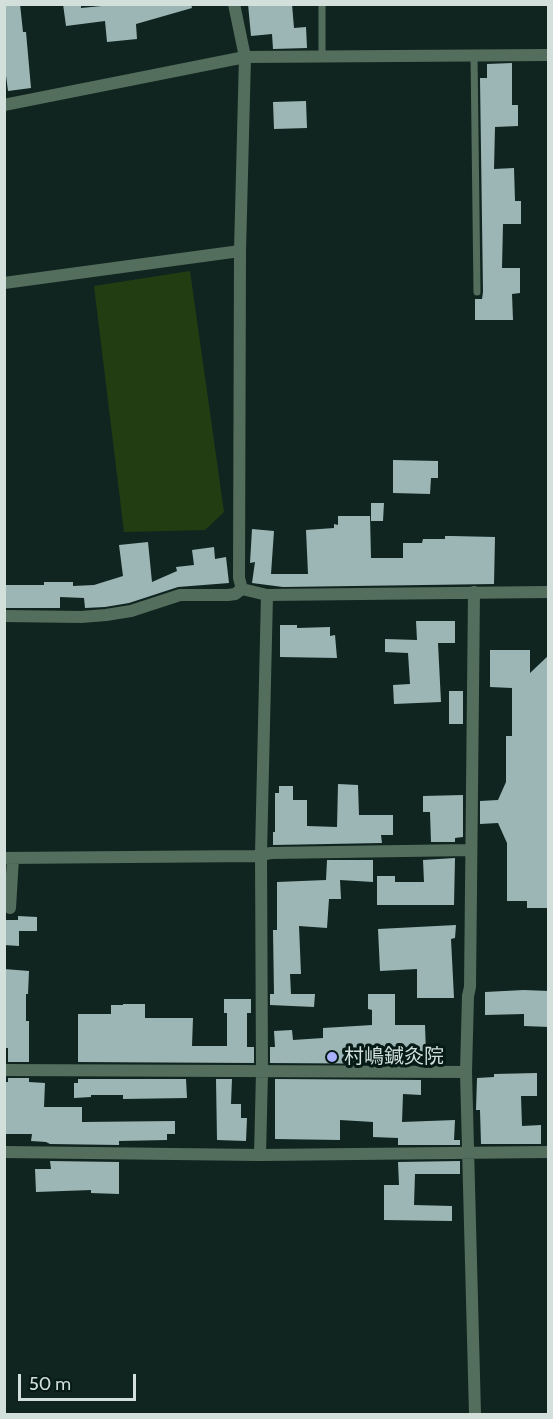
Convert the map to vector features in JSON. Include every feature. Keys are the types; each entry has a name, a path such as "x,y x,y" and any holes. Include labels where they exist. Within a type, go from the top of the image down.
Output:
{"street":[{"path":"234,4 245,57 240,251 239,578 242,589"},
{"path":"4,105 245,57 549,55"},
{"path":"4,283 240,251"},
{"path":"4,616 106,615 131,611 180,595 228,595 235,594 242,589 267,595 549,591"},
{"path":"474,592 470,987 466,1072 475,1414"},
{"path":"260,1155 261,854 267,595"},
{"path":"10,908 9,858 255,856 363,850 470,850"},
{"path":"4,1070 466,1072"},
{"path":"4,1152 260,1155 549,1152"}],"lane":[{"path":"322,4 322,56"},
{"path":"474,55 477,292"}],"green space":[{"path":"190,271 224,512 205,530 124,532 94,286"}],"building":[{"path":"4,4 20,4 23,32 26,32 31,88 8,91 4,60"},
{"path":"63,4 81,4 81,8 122,4 191,4 192,8 136,24 137,39 107,42 105,21 66,26"},
{"path":"248,4 292,4 294,28 306,27 307,48 273,49 272,34 251,36"},
{"path":"512,63 512,105 518,105 518,126 495,127 494,169 514,168 515,201 521,201 521,224 503,224 502,268 520,268 520,293 512,294 513,320 475,320 475,299 482,299 483,292 480,78 487,78 487,64"},
{"path":"306,101 307,128 274,129 273,102"},
{"path":"393,460 438,461 438,478 431,478 430,494 393,493"},
{"path":"371,503 384,503 383,521 371,521"},
{"path":"338,516 370,516 371,558 403,558 403,543 422,543 423,539 445,539 445,536 495,537 494,584 283,587 252,583 255,562 250,563 252,529 274,531 271,574 308,574 306,530 334,528 334,524 338,525"},
{"path":"148,542 152,582 177,571 176,567 194,565 192,550 214,547 215,559 226,557 229,583 178,587 129,603 105,607 85,608 84,598 60,597 60,608 6,608 6,585 73,582 73,586 94,585 123,576 119,545"},
{"path":"416,621 455,621 455,643 438,643 441,702 394,704 393,685 410,684 408,653 385,652 385,639 417,640"},
{"path":"280,625 297,625 297,628 330,627 330,636 335,635 337,658 280,657"},
{"path":"490,650 530,650 530,673 549,655 549,908 527,908 527,901 507,901 507,843 498,823 480,824 480,801 498,800 506,782 506,736 512,736 512,688 490,687"},
{"path":"449,691 463,691 463,724 449,724"},
{"path":"338,784 358,785 359,815 393,815 393,835 381,835 382,843 273,845 275,793 279,793 279,786 293,786 293,800 307,800 307,826 337,827"},
{"path":"463,795 463,837 455,838 455,842 431,842 430,812 423,812 423,796"},
{"path":"455,858 454,905 377,905 377,876 395,876 395,882 424,882 423,860"},
{"path":"327,860 373,860 373,882 340,880 341,899 329,899 327,928 299,926 301,974 290,974 291,994 315,994 314,1007 270,1005 270,994 274,994 273,930 277,930 277,882 326,880"},
{"path":"18,916 37,917 37,931 19,931 19,946 4,945 4,920 18,920"},
{"path":"456,925 455,938 451,939 454,998 417,998 417,969 380,971 378,929"},
{"path":"4,969 29,971 26,1021 29,1021 29,1062 8,1062 8,1048 4,1048"},
{"path":"549,991 549,1027 524,1026 524,1014 485,1015 485,992"},
{"path":"368,994 395,994 395,1025 425,1025 426,1054 422,1054 421,1064 270,1063 270,1047 275,1047 274,1031 292,1030 293,1040 323,1038 323,1028 372,1025 372,1010 368,1009"},
{"path":"224,999 251,999 251,1013 247,1013 247,1047 254,1047 254,1063 78,1062 78,1014 111,1014 111,1005 145,1004 145,1018 193,1018 192,1046 227,1046 227,1013 224,1013"},
{"path":"537,1073 537,1096 521,1096 522,1126 541,1125 541,1144 481,1144 480,1110 476,1110 477,1078 494,1077 494,1074"},
{"path":"8,1078 29,1078 29,1082 45,1083 44,1107 82,1107 82,1122 175,1121 175,1134 167,1134 167,1140 119,1141 119,1145 50,1144 31,1141 32,1134 4,1134 4,1082 8,1082"},
{"path":"78,1079 186,1079 187,1098 123,1099 123,1095 91,1095 91,1097 74,1098 74,1083 78,1083"},
{"path":"216,1079 232,1079 231,1104 241,1104 241,1118 247,1118 246,1141 217,1140"},
{"path":"275,1079 421,1080 421,1095 403,1094 402,1122 455,1120 454,1140 460,1140 460,1145 398,1145 398,1138 373,1137 373,1122 340,1120 340,1140 275,1139"},
{"path":"50,1161 119,1162 119,1194 91,1193 91,1190 36,1192 35,1169 51,1169"},
{"path":"460,1161 460,1174 415,1174 414,1205 452,1206 452,1221 384,1220 384,1185 399,1185 398,1162"}],"place":[{"name":"村嶋鍼灸院","path":"332,1057"}]}
